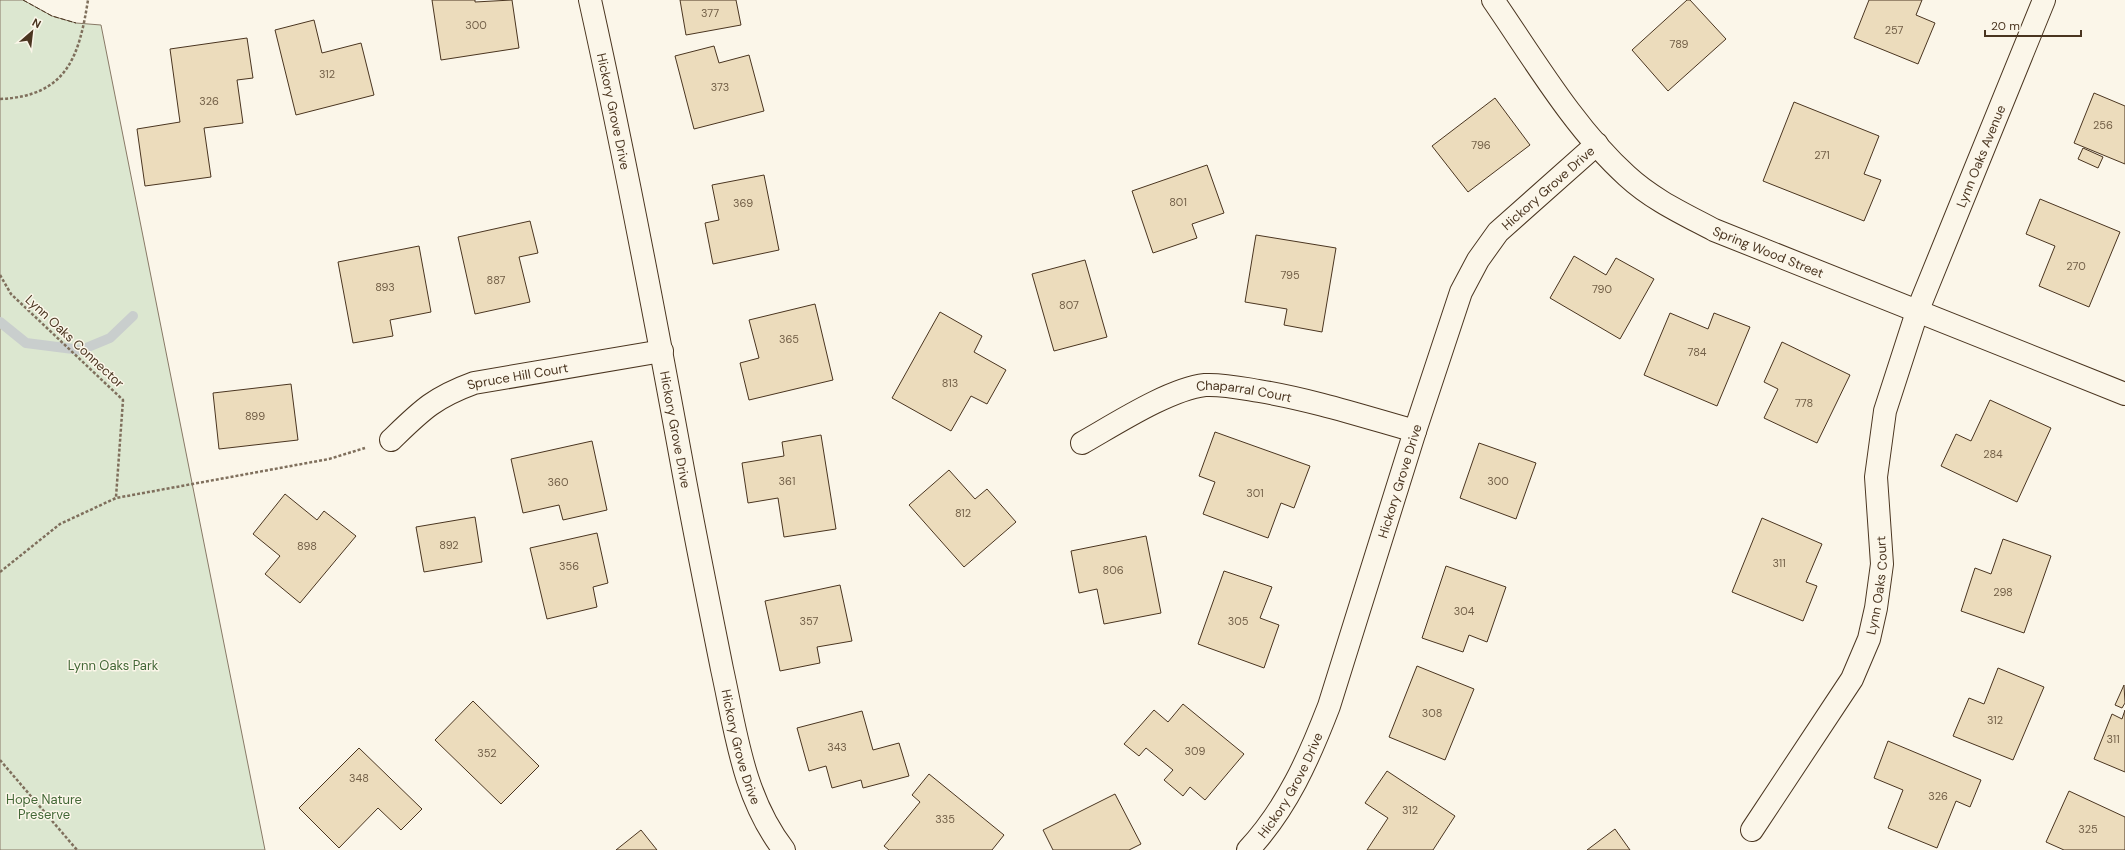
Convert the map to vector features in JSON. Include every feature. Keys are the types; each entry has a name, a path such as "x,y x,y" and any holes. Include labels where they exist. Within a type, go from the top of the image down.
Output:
{"street":[{"name":"Hickory Grove Drive","path":"590,0 614,106 662,351 704,584 743,766 754,801 763,818 784,850"},
{"name":"Spring Wood Street","path":"1493,0 1560,98 1597,144 1627,176 1665,205 1714,230 2125,394"},
{"name":"Lynn Oaks Avenue","path":"1917,312 2044,0"},
{"name":"Hickory Grove Drive","path":"1248,850 1281,807 1299,777 1329,706 1415,431 1461,292 1478,260 1498,232 1597,144"},
{"name":"Lynn Oaks Court","path":"1752,830 1852,679 1869,638 1876,608 1882,564 1876,476 1885,411 1917,312"},
{"name":"Spruce Hill Court","path":"391,440 424,407 448,392 474,383 662,351"},
{"name":"Chaparral Court","path":"1082,443 1143,408 1179,393 1204,385 1227,386 1303,398 1415,431"}],"path":[{"path":"0,99 12,98 42,89 62,76 75,57 83,32 88,0"},
{"name":"Lynn Oaks Connector","path":"0,275 11,294 123,400 116,498"},
{"path":"0,572 60,524 116,498 330,460 391,440"},
{"path":"0,760 78,850"}],"green space":[{"name":"Lynn Oaks Park","path":"0,0 23,0 52,16 76,23 101,25 265,850 0,850"}],"building":[{"path":"432,0 475,0 475,2 512,0 519,48 441,60"},
{"path":"680,0 736,0 741,25 686,35"},
{"path":"1687,0 1690,0 1726,39 1668,91 1632,50"},
{"path":"1869,0 1922,0 1916,15 1935,23 1918,64 1854,38"},
{"path":"314,20 322,53 361,43 374,95 296,115 275,30"},
{"path":"247,38 253,78 237,80 243,123 204,128 211,177 145,186 137,129 180,122 170,49"},
{"path":"714,46 719,63 749,55 764,111 694,129 675,56"},
{"path":"2094,93 2125,106 2125,164 2074,143"},
{"path":"1495,98 1530,145 1468,192 1432,146"},
{"path":"1794,102 1879,136 1864,174 1881,180 1864,221 1763,181"},
{"path":"2083,148 2103,157 2098,168 2078,159"},
{"path":"1207,165 1224,213 1192,224 1197,238 1153,253 1132,191"},
{"path":"764,175 779,250 713,264 705,223 719,220 712,185"},
{"path":"2040,199 2120,232 2089,307 2039,286 2055,246 2026,234"},
{"path":"530,221 538,253 519,257 530,302 475,314 458,237"},
{"path":"1256,235 1336,248 1322,332 1284,325 1287,309 1245,302"},
{"path":"419,246 431,312 390,320 393,336 353,343 338,262"},
{"path":"1574,256 1606,275 1616,258 1654,279 1620,339 1550,298"},
{"path":"1085,260 1107,337 1054,351 1032,274"},
{"path":"815,304 833,380 749,400 740,363 759,358 749,320"},
{"path":"940,312 982,336 974,352 1006,370 987,404 971,396 951,431 892,398"},
{"path":"1670,313 1708,329 1714,313 1750,327 1717,406 1644,375"},
{"path":"1782,342 1850,375 1817,443 1764,418 1778,389 1764,382"},
{"path":"291,384 298,440 219,449 213,393"},
{"path":"1990,400 2051,428 2017,502 1941,466 1956,434 1971,441"},
{"path":"1215,432 1310,466 1294,508 1281,503 1268,538 1203,514 1215,482 1199,476"},
{"path":"821,435 836,529 784,537 778,498 748,503 742,463 784,456 782,442"},
{"path":"592,441 607,510 563,520 559,505 523,513 511,459"},
{"path":"1479,443 1536,463 1516,519 1460,498"},
{"path":"949,470 975,499 987,489 1016,522 964,567 909,505"},
{"path":"285,494 317,520 324,511 356,536 300,603 265,574 280,556 253,534"},
{"path":"475,517 482,562 424,572 416,527"},
{"path":"1762,518 1822,544 1806,582 1817,586 1803,621 1732,592"},
{"path":"597,533 608,583 593,587 597,607 547,619 530,548"},
{"path":"1146,536 1161,613 1104,624 1097,589 1079,593 1071,551"},
{"path":"2003,539 2051,556 2024,633 1961,611 1975,568 1991,574"},
{"path":"1446,566 1506,587 1487,642 1469,635 1463,652 1422,638"},
{"path":"1224,571 1272,587 1260,618 1279,625 1264,668 1198,644"},
{"path":"840,585 852,641 817,647 820,663 780,671 765,601"},
{"path":"1417,666 1474,689 1445,760 1389,737"},
{"path":"1998,668 2044,687 2013,760 1953,736 1969,698 1984,704"},
{"path":"2124,685 2125,703 2122,708 2115,705"},
{"path":"473,701 539,766 501,804 435,740"},
{"path":"1183,704 1244,754 1205,800 1190,787 1183,796 1164,780 1173,770 1146,748 1139,756 1124,744 1154,710 1168,722"},
{"path":"2125,710 2125,772 2094,759 2112,714 2122,719"},
{"path":"862,711 873,750 899,743 909,776 863,788 861,780 832,788 826,766 809,771 797,728"},
{"path":"1888,741 1981,780 1970,807 1956,801 1937,848 1888,828 1903,790 1874,778"},
{"path":"359,748 422,809 401,830 378,808 339,848 299,808"},
{"path":"1387,771 1455,816 1433,850 1367,850 1388,818 1365,803"},
{"path":"929,774 1004,835 992,850 889,850 884,846 920,802 912,795"},
{"path":"2069,791 2125,817 2125,850 2064,850 2046,842"},
{"path":"1115,794 1141,844 1129,850 1053,850 1043,830"},
{"path":"1615,829 1630,850 1587,850"},
{"path":"641,830 657,850 616,850"}],"waterway":[{"path":"0,322 26,343 81,350 110,338 133,316"}],"fence":[{"path":"23,0 52,16 76,23"}],"park label":[{"name":"Hope Nature Preserve","path":"44,806"}]}
